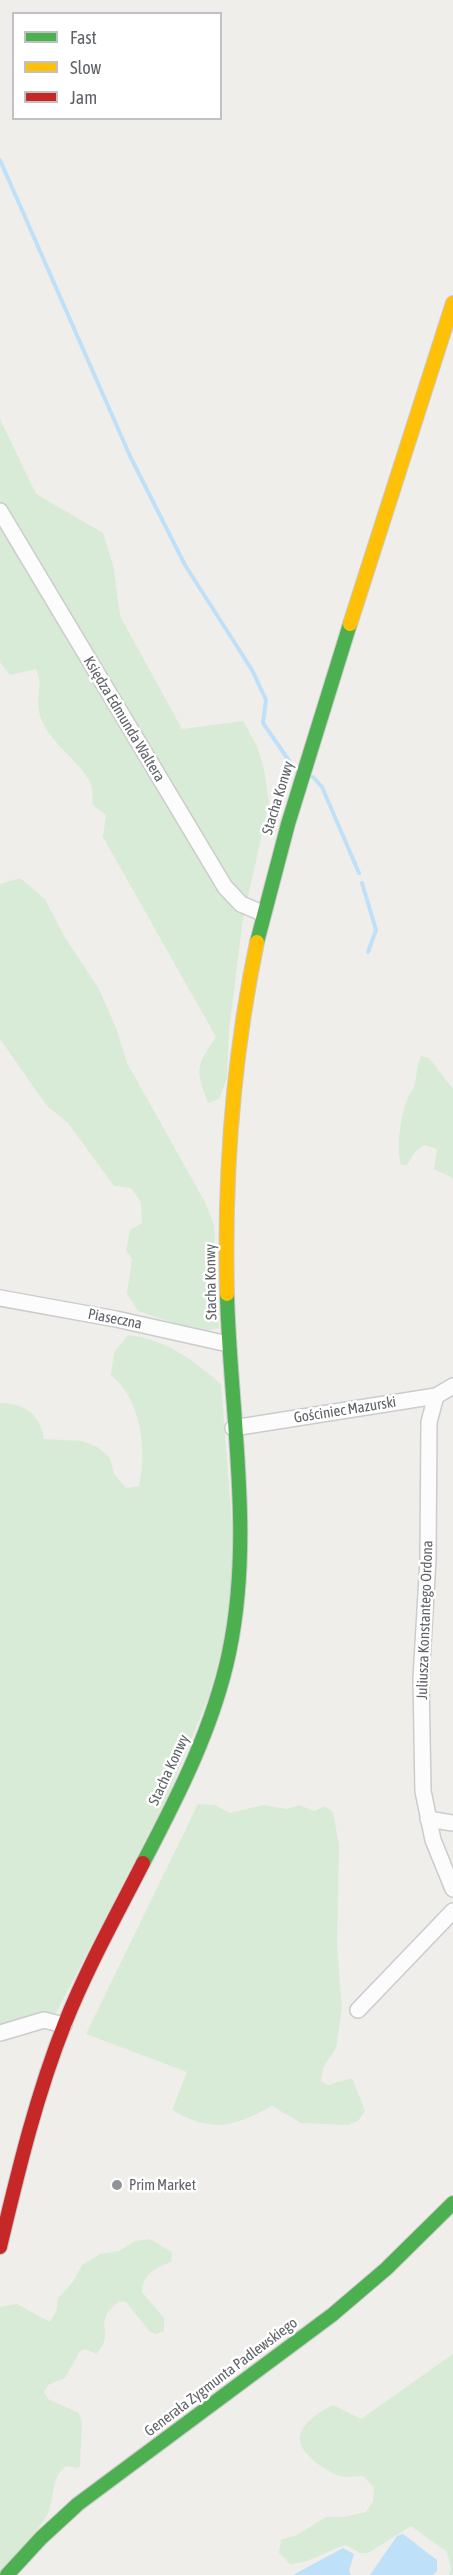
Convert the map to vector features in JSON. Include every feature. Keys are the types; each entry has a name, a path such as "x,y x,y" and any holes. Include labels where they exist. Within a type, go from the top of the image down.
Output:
{"main road":[{"name":"Stacha Konwy","path":"0,2247 35,2107 64,2025 92,1962 191,1766 218,1696 236,1610 239,1573 240,1525 228,1344 226,1227 233,1097 245,995 262,914 297,791 453,303"},
{"name":"Generała Zygmunta Padlewskiego","path":"7,2575 41,2538 78,2504 332,2315 386,2269 453,2203"}],"street":[{"name":"Księdza Edmunda Waltera","path":"0,511 225,886 241,903 262,914"},
{"name":"Piaseczna","path":"0,1298 116,1319 228,1344"},
{"name":"Gościniec Mazurski","path":"234,1428 436,1396 453,1386"},
{"name":"Juliusza Konstantego Ordona","path":"436,1396 429,1422 428,1559 421,1679 423,1791 433,1840 453,1889"},
{"path":"428,1819 453,1823"},
{"path":"358,2010 453,1911"},
{"path":"0,2032 44,2020 64,2025"}],"green space":[{"path":"0,419 36,494 103,533 114,569 120,616 182,729 243,721 257,746 264,769 269,802 243,919 229,1031 227,1078 219,1099 208,1103 201,1082 200,1068 204,1055 216,1037 103,837 106,815 93,805 90,782 53,739 43,723 39,708 39,683 36,669 10,675 0,662"},
{"path":"20,878 45,899 64,936 99,989 116,1028 127,1063 205,1202 214,1225 219,1328 201,1332 138,1311 127,1294 132,1259 126,1250 130,1230 142,1223 141,1202 131,1188 114,1186 68,1123 47,1106 0,1039 0,884"},
{"path":"421,1056 429,1058 453,1089 453,1178 434,1169 437,1149 424,1145 415,1152 407,1165 401,1165 399,1140 401,1124"},
{"path":"128,1335 142,1337 167,1346 189,1359 221,1384 235,1562 224,1641 209,1696 167,1798 56,2013 0,2024 0,1403 24,1408 30,1412 39,1423 44,1439 83,1441 99,1448 110,1458 114,1474 126,1488 139,1486 142,1457 140,1427 130,1398 111,1375 114,1353"},
{"path":"198,1804 215,1805 230,1813 263,1805 287,1809 299,1805 314,1811 325,1806 333,1812 339,1845 337,1945 342,2008 336,2048 323,2068 321,2081 328,2085 352,2078 365,2111 358,2121 348,2125 301,2123 272,2106 234,2123 199,2122 172,2110 187,2072 86,2034"},
{"path":"150,2239 172,2252 171,2262 160,2266 147,2276 142,2292 164,2318 164,2331 156,2334 150,2332 126,2302 120,2301 106,2315 105,2340 96,2354 85,2349 80,2351 65,2378 48,2385 44,2392 48,2399 79,2413 82,2424 80,2466 77,2468 66,2466 61,2471 55,2483 46,2517 0,2572 0,2307 17,2304 50,2322 56,2312 58,2298 73,2282 82,2265 100,2254 119,2251 135,2241"},
{"path":"453,2354 453,2575 449,2575 451,2569 447,2552 411,2526 368,2553 360,2553 346,2545 312,2559 290,2564 279,2553 281,2540 297,2535 326,2517 343,2517 366,2512 373,2501 374,2488 363,2476 340,2476 307,2455 300,2442 305,2426 319,2413 333,2405 361,2419"}],"water":[{"path":"403,2534 437,2560 437,2571 433,2575 370,2575 397,2536"},
{"path":"343,2548 354,2554 349,2571 351,2575 293,2575"}],"waterway":[{"path":"0,160 130,456 185,565 252,670 266,700 263,723 294,768"},
{"path":"313,777 322,787 359,873"},
{"path":"362,883 376,930 368,952"}],"traffic: fast":[{"path":"257,942 288,824 350,624"},
{"path":"143,1863 193,1761 214,1708 229,1653 236,1609 240,1564 240,1519 227,1294"},
{"path":"7,2575 41,2538 78,2504 332,2315 386,2269 453,2203"}],"traffic: slow":[{"path":"350,624 453,303"},
{"path":"227,1294 227,1205 232,1116 242,1029 257,942"}],"traffic: jam":[{"path":"0,2247 28,2134 65,2023 102,1942 143,1863"}],"place":[{"name":"Prim Market","path":"117,2185"}]}
